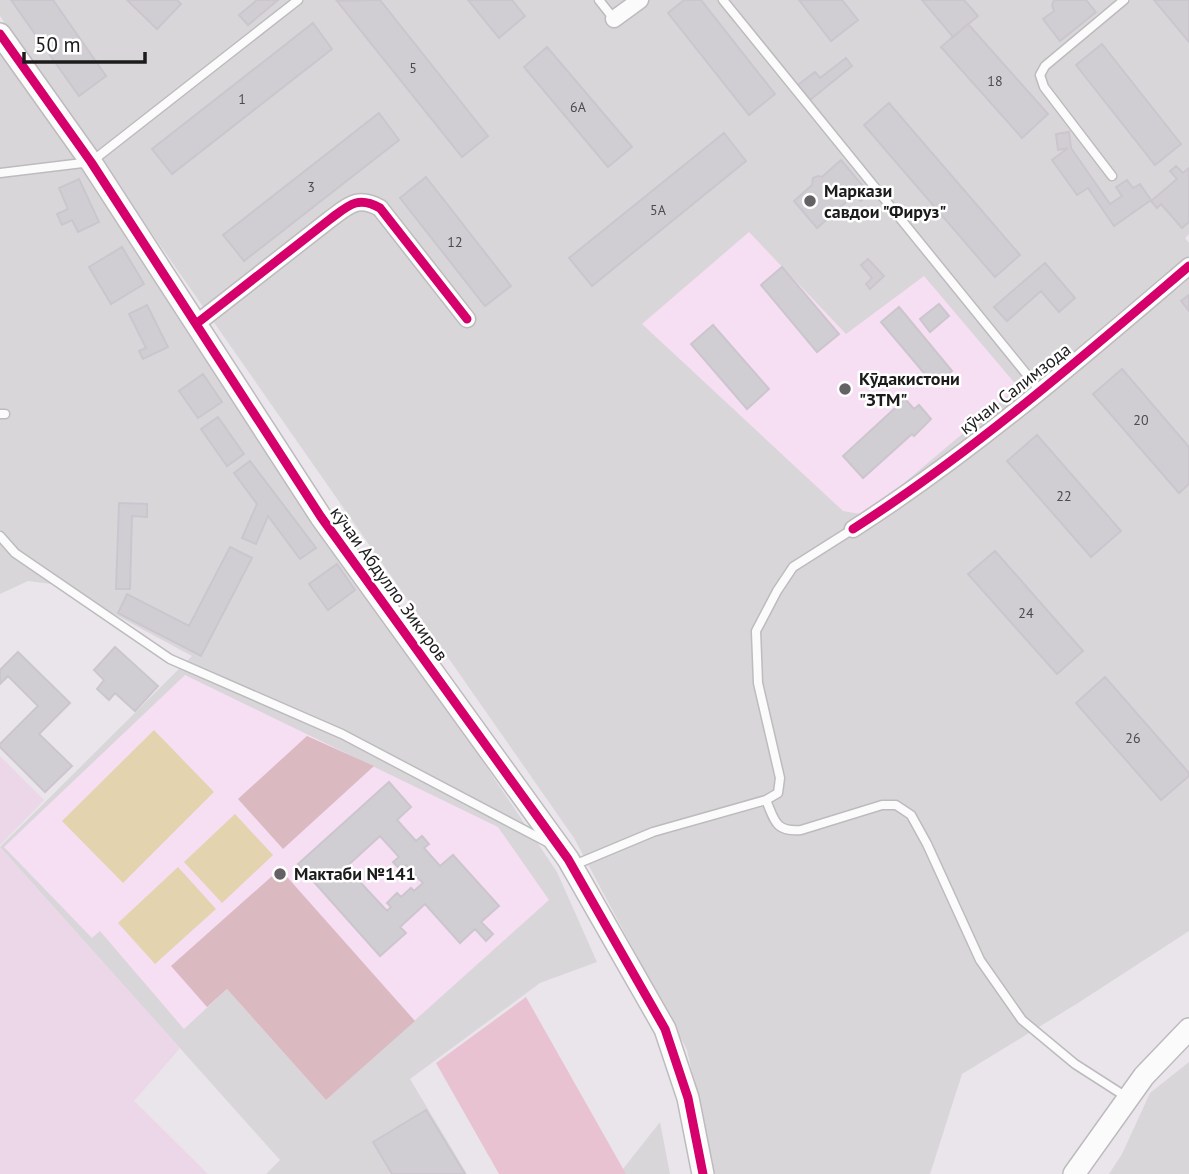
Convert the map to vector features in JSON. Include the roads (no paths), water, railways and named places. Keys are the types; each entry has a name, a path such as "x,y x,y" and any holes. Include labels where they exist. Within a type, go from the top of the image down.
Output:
{"street":[{"path":"614,19 640,0"},
{"name":"кӯчаи Абдулло Зикиров","path":"0,34 91,162 321,517 566,857 665,1029 688,1098 703,1174"},
{"path":"196,324 330,220 360,201 369,201 380,208 467,318"},
{"name":"кӯчаи Салимзода","path":"853,529 1041,392 1189,265"},
{"path":"1074,1174 1144,1076 1189,1029"}],"lane":[{"path":"0,173 91,162 298,0"},
{"path":"599,0 614,19"},
{"name":"кӯчаи Салимзода","path":"723,0 1041,392"},
{"path":"1112,177 1044,87 1040,75 1045,66 1124,0"},
{"path":"0,536 15,553 170,659 342,734 566,857 766,800 778,793 781,786 758,683 756,631 793,567 853,529"},
{"path":"766,800 776,823 787,831 801,830 882,805 897,805 911,816 927,844 981,960 1022,1020 1075,1064 1128,1098"}],"place":[{"name":"Маркази савдои \"Фируз\"","path":"810,201"},
{"name":"Кӯдакистони \"ЗТМ\"","path":"845,389"},
{"name":"Мактаби №141","path":"280,874"}]}
